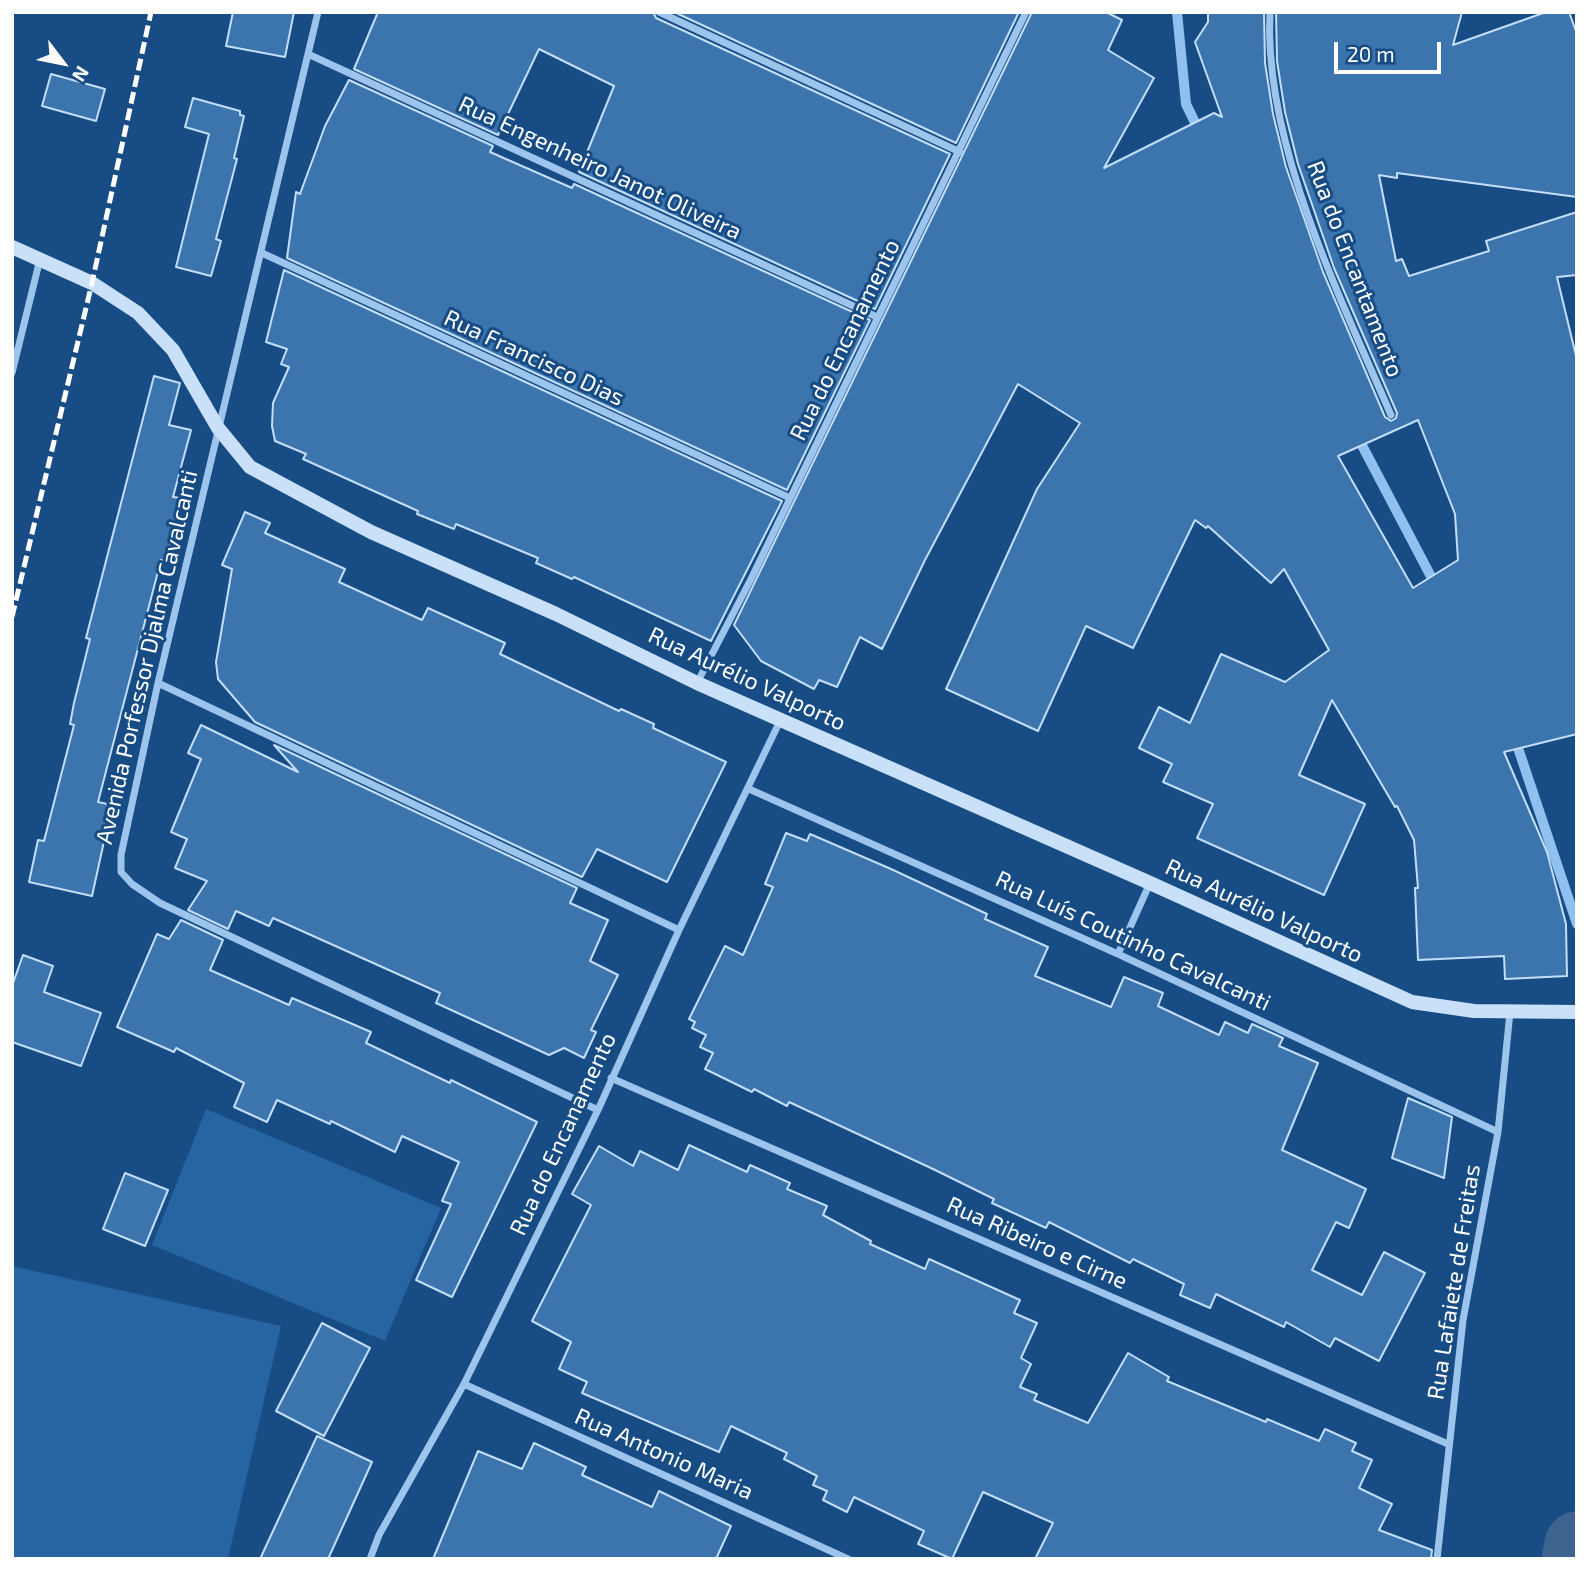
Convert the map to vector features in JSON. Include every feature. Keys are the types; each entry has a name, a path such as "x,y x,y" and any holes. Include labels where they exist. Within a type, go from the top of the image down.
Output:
{"main road":[{"name":"Rua Aurélio Valporto","path":"12,247 92,283 138,313 173,350 218,428 250,467 371,532 556,614 780,721 1150,883 1412,1002 1446,1009 1577,1012"}],"street":[{"name":"Avenida Porfessor Djalma Cavalcanti","path":"317,12 158,683 121,855 121,872 132,884 160,903 598,1110"},
{"path":"659,12 960,152"},
{"name":"Rua do Encanamento","path":"697,683 960,152 1026,12"},
{"name":"Rua do Encantamento","path":"1270,12 1275,89 1292,158 1345,308 1391,415"},
{"name":"Rua Engenheiro Janot Oliveira","path":"308,54 877,317"},
{"name":"Rua Francisco Dias","path":"262,253 790,498"},
{"path":"12,373 40,259"},
{"path":"158,683 679,930"},
{"name":"Rua do Encanamento","path":"370,1559 379,1535 464,1384 598,1110 679,930 780,721"},
{"name":"Rua Luís Coutinho Cavalcanti","path":"749,789 1118,954 1498,1132"},
{"path":"1118,954 1150,883"},
{"name":"Rua Lafaiete de Freitas","path":"1437,1559 1463,1320 1498,1132 1510,1012"},
{"name":"Rua Ribeiro e Cirne","path":"611,1078 1448,1444"},
{"name":"Rua Antonio Maria","path":"464,1384 848,1559"}],"shaded area":[{"path":"206,1109 441,1208 385,1341 152,1245"},
{"path":"12,1266 281,1326 228,1559 12,1559"}],"building":[{"path":"233,12 294,12 285,57 226,46"},
{"path":"378,12 653,12 656,18 950,154 875,309 579,172 614,86 539,49 498,135 354,69"},
{"path":"674,12 1019,12 956,143"},
{"path":"1032,12 1106,12 1122,20 1108,50 1154,78 1104,168 1214,113 1222,117 1195,42 1208,22 1208,12 1264,12 1265,63 1273,114 1286,167 1323,272 1385,417 1391,421 1396,418 1397,413 1334,268 1298,164 1285,112 1277,61 1276,12 1462,12 1453,45 1546,12 1569,12 1577,34 1577,197 1397,173 1397,178 1379,175 1396,261 1402,259 1409,276 1489,251 1486,241 1577,212 1577,275 1557,277 1577,360 1577,734 1504,752 1547,852 1566,924 1567,976 1505,979 1504,956 1418,960 1415,888 1418,888 1414,840 1397,806 1395,807 1332,700 1299,775 1365,804 1324,895 1197,838 1213,804 1163,782 1172,764 1139,748 1159,707 1190,723 1221,654 1285,682 1329,650 1284,569 1271,583 1208,526 1206,528 1195,520 1133,648 1086,626 1038,731 946,689 1037,489 1080,423 1018,384 925,560 882,649 860,637 837,687 819,680 814,689 761,661 734,625","holes":["1418,420 1455,514 1458,560 1413,588 1338,456"]},
{"path":"51,74 105,89 96,121 42,106"},
{"path":"349,80 493,146 490,152 572,188 574,184 870,320 787,490 287,258 296,192 300,194 325,126"},
{"path":"193,98 240,111 240,115 244,116 234,158 237,159 216,239 221,241 211,276 176,267 209,134 185,127"},
{"path":"284,270 782,501 711,641 574,577 572,579 536,563 538,558 456,524 454,529 417,514 418,511 303,459 306,454 275,441 272,426 273,403 289,367 281,364 287,349 266,342"},
{"path":"154,376 180,383 169,425 191,430 173,497 181,498 166,562 161,560 98,802 112,805 92,896 29,882 38,840 44,841 74,725 70,724 90,639 86,638"},
{"path":"245,512 270,523 265,533 345,569 339,582 422,620 428,608 505,643 500,654 619,711 621,709 654,724 653,728 726,762 667,882 597,849 582,877 255,722 218,679 216,662 232,569 222,565"},
{"path":"201,725 298,772 274,745 577,888 570,903 608,920 590,961 618,975 591,1030 596,1032 584,1058 564,1048 549,1055 436,1003 440,993 273,918 269,926 236,911 228,929 188,910 207,881 175,868 187,839 171,832 201,759 188,753"},
{"path":"786,833 807,841 810,834 891,869 987,914 985,919 1048,947 1035,976 1111,1007 1124,977 1163,993 1158,1006 1219,1035 1225,1022 1248,1033 1252,1024 1283,1038 1279,1046 1318,1063 1282,1150 1366,1189 1349,1228 1336,1222 1312,1270 1362,1295 1384,1252 1425,1273 1379,1361 1335,1338 1330,1347 1286,1322 1284,1327 1216,1294 1210,1308 1180,1295 1184,1284 1133,1259 1130,1263 1049,1222 1046,1228 992,1203 994,1199 933,1169 789,1102 787,1106 705,1069 713,1053 700,1047 706,1035 692,1028 695,1022 689,1019 725,946 743,955 773,887 765,884"},
{"path":"181,920 223,940 210,970 289,1005 292,998 371,1032 366,1043 537,1122 452,1297 416,1280 451,1204 442,1201 459,1162 402,1136 395,1152 331,1121 330,1124 277,1100 267,1122 234,1107 244,1083 176,1048 174,1052 117,1027 157,934 169,939"},
{"path":"23,955 53,966 44,992 101,1013 81,1066 12,1042 12,986"},
{"path":"1408,1098 1452,1117 1444,1178 1392,1158"},
{"path":"689,1145 747,1172 750,1165 790,1183 787,1189 827,1206 823,1215 871,1241 870,1244 925,1269 929,1259 1020,1300 1014,1313 1037,1323 1021,1358 1031,1364 1020,1387 1037,1394 1034,1400 1088,1423 1128,1353 1169,1377 1167,1381 1266,1422 1267,1419 1319,1441 1325,1429 1356,1443 1352,1451 1372,1460 1359,1488 1392,1504 1379,1530 1432,1550 1431,1559 1035,1559 1053,1523 983,1492 952,1559 918,1544 924,1531 854,1497 847,1512 823,1500 827,1491 813,1485 817,1476 784,1459 787,1453 731,1426 719,1452 582,1393 587,1382 559,1369 571,1342 532,1321 591,1205 572,1194 599,1146 633,1166 640,1151 678,1170"},
{"path":"125,1173 168,1190 145,1246 103,1229"},
{"path":"322,1323 370,1348 324,1436 276,1411"},
{"path":"317,1436 372,1462 328,1559 260,1559"},
{"path":"534,1443 586,1467 582,1475 652,1507 659,1491 731,1526 716,1559 433,1559 478,1451 522,1469"}],"waterway":[{"path":"1177,12 1186,104 1201,135"},
{"path":"1355,432 1437,588"},
{"path":"1514,736 1577,924"},
{"path":"1574,1559 1577,1544"}],"railway":[{"path":"12,617 92,283 151,12"}]}
